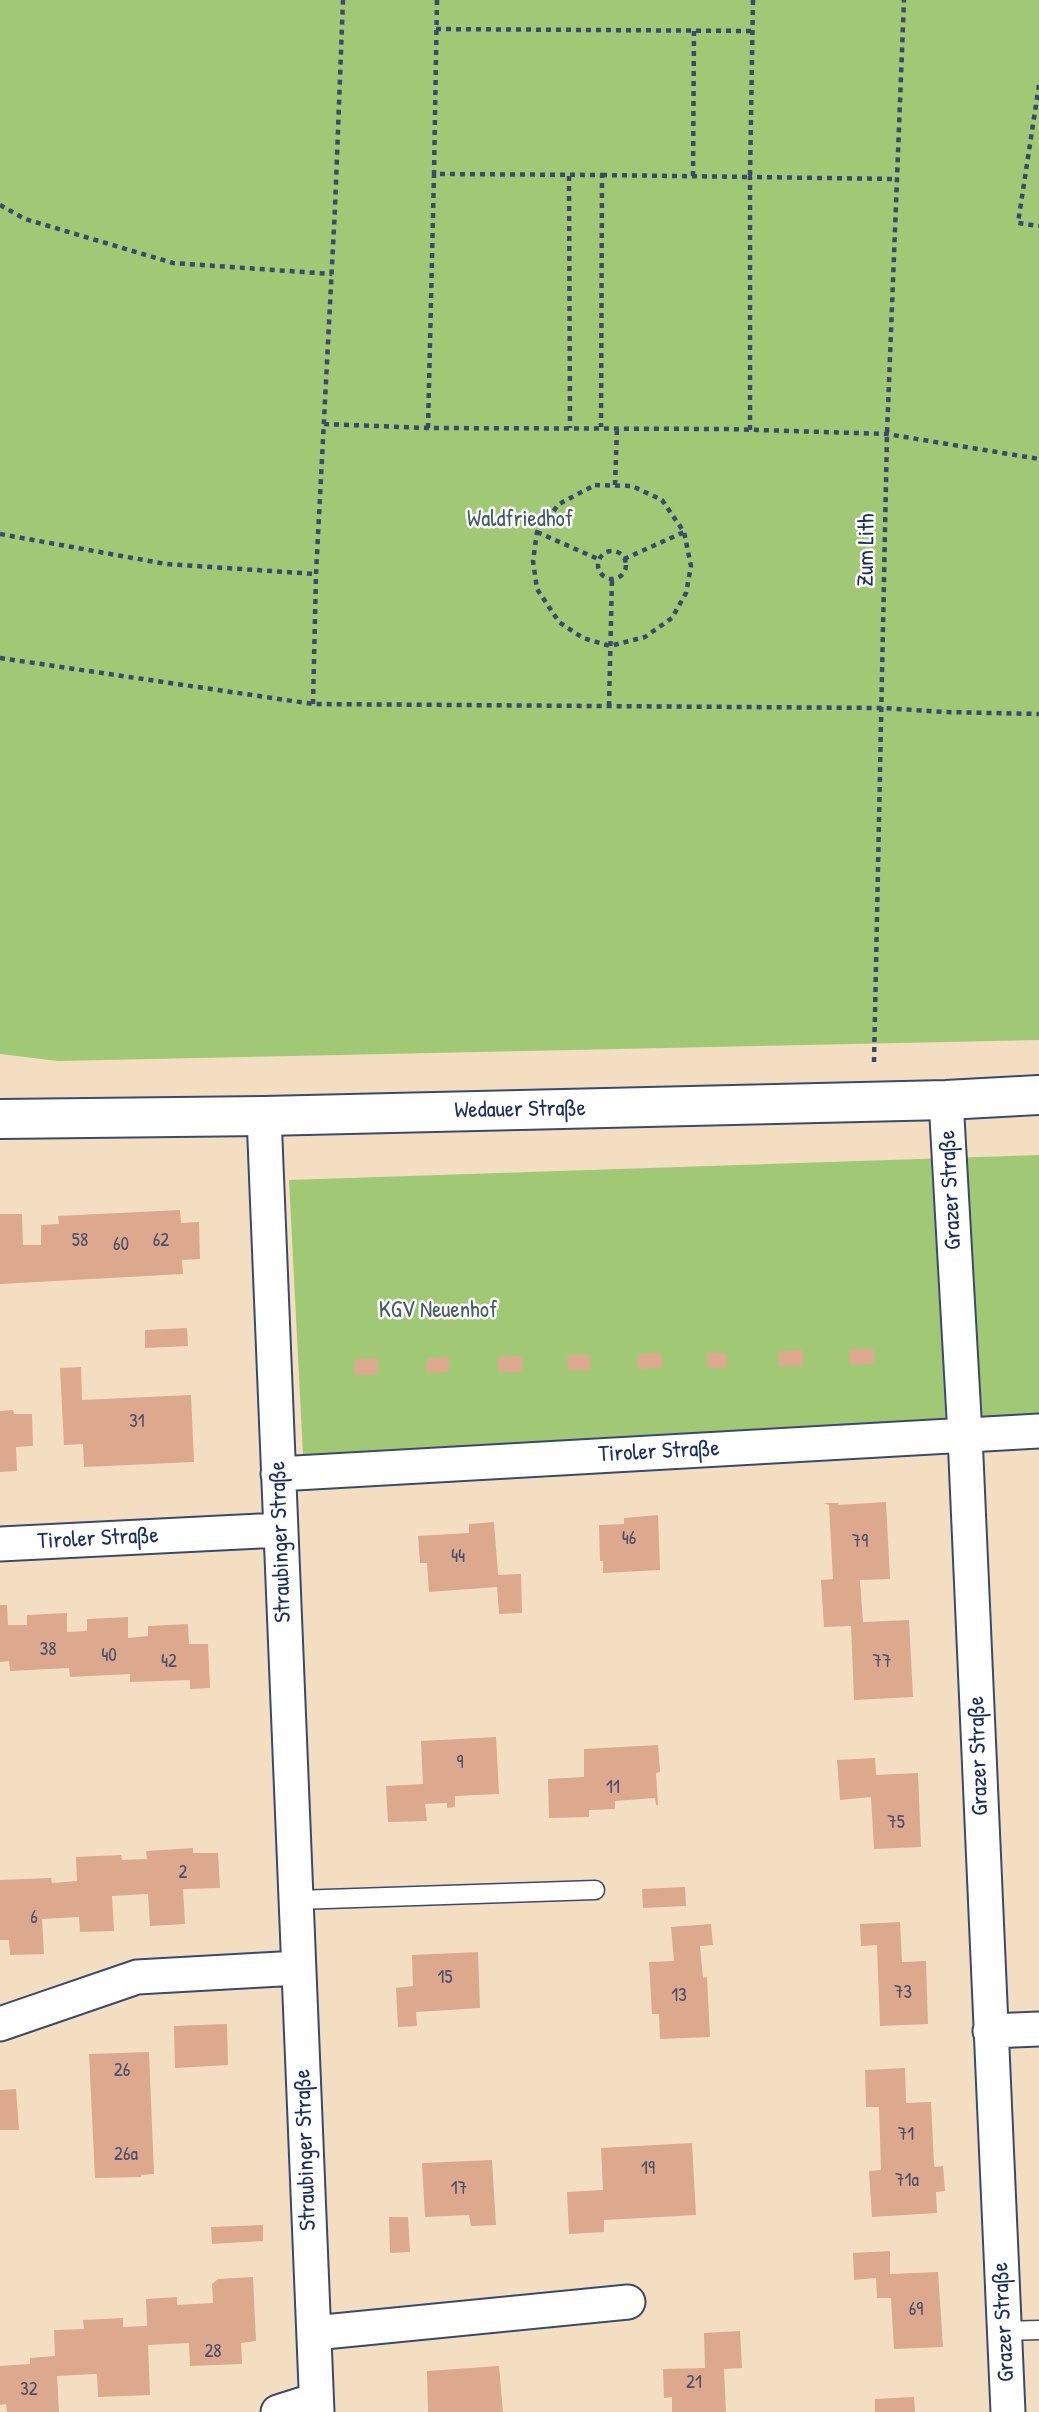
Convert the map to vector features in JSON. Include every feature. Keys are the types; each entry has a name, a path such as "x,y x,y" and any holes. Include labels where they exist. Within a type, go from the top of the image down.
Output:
{"street":[{"name":"Wedauer Straße","path":"0,1119 264,1116 873,1102 1039,1094"},
{"name":"Grazer Straße","path":"946,1100 965,1435 1008,2412"},
{"name":"Straubinger Straße","path":"264,1116 316,2406 278,2412"},
{"name":"Tiroler Straße","path":"278,1474 1039,1431"},
{"name":"Tiroler Straße","path":"0,1544 281,1530"},
{"path":"0,2024 136,1977 298,1968"},
{"path":"990,2031 1039,2029"},
{"path":"314,2333 628,2302"}],"lane":[{"path":"296,1900 595,1890"},
{"path":"1004,2331 1039,2330"}],"path":[{"path":"313,704 316,574 343,0"},
{"path":"428,428 437,0"},
{"path":"750,430 752,0"},
{"name":"Zum Lith","path":"873,1102 887,435 904,0"},
{"path":"436,29 752,31"},
{"path":"693,176 694,31"},
{"path":"1039,85 1018,223 1039,226"},
{"path":"434,174 896,179"},
{"path":"601,428 602,175"},
{"path":"569,176 570,428"},
{"path":"0,205 25,219 173,263 332,274"},
{"path":"324,424 428,428 750,430 887,435 1039,459"},
{"path":"615,485 617,428"},
{"path":"595,485 615,485 632,486 662,500 684,532 691,566 686,593 671,618 645,637 610,646 583,638 559,622 537,589 533,561 537,531 559,504 595,485"},
{"path":"537,531 598,559"},
{"path":"624,559 684,532"},
{"path":"0,534 166,564 316,574"},
{"path":"620,552 624,559 624,572 621,577 612,579 603,576 598,568 598,559 603,553 620,552"},
{"path":"609,706 612,579"},
{"path":"0,658 313,704 882,708 1039,713"}],"green space":[{"name":"Waldfriedhof","path":"0,0 1039,0 1039,1040 58,1061 0,1054"},
{"name":"KGV Neuenhof","path":"1039,1155 1039,1417 303,1455 289,1180"}],"building":[{"path":"180,1210 181,1223 199,1222 200,1259 182,1260 183,1274 0,1284 0,1214 22,1214 23,1245 41,1245 41,1225 59,1224 58,1216"},
{"path":"187,1328 188,1346 145,1348 145,1330"},
{"path":"849,1349 874,1349 874,1364 850,1365"},
{"path":"803,1350 803,1366 779,1366 779,1351"},
{"path":"661,1353 662,1368 638,1369 638,1354"},
{"path":"707,1353 726,1353 727,1367 708,1368"},
{"path":"567,1355 590,1355 591,1370 568,1370"},
{"path":"522,1356 522,1372 498,1372 498,1357"},
{"path":"449,1357 449,1372 427,1373 427,1358"},
{"path":"378,1358 378,1374 355,1375 355,1359"},
{"path":"81,1367 82,1400 191,1395 194,1462 84,1467 83,1444 64,1445 60,1368"},
{"path":"13,1410 14,1414 32,1414 33,1446 16,1447 17,1471 0,1472 0,1411"},
{"path":"886,1502 890,1579 860,1580 863,1622 909,1620 913,1697 854,1700 851,1626 824,1627 821,1580 833,1579 829,1505 823,1503 839,1503 838,1505"},
{"path":"658,1515 660,1570 603,1573 599,1525 624,1524 624,1518"},
{"path":"494,1522 498,1575 521,1574 522,1613 499,1614 497,1587 429,1592 427,1563 420,1563 418,1536 469,1533 469,1524"},
{"path":"0,1605 7,1605 8,1625 27,1625 27,1615 67,1613 67,1632 87,1631 87,1619 128,1617 128,1638 148,1636 148,1626 188,1624 189,1644 208,1644 210,1688 190,1689 190,1680 130,1682 130,1674 70,1677 69,1668 10,1671 9,1661 0,1662"},
{"path":"496,1737 499,1794 455,1796 455,1807 447,1808 447,1803 425,1804 427,1821 388,1822 386,1786 423,1784 421,1741"},
{"path":"658,1745 658,1805 655,1798 615,1801 615,1809 589,1810 589,1817 549,1818 548,1779 584,1777 584,1749"},
{"path":"875,1758 876,1775 918,1773 921,1847 874,1849 871,1797 840,1800 837,1760"},
{"path":"193,1848 193,1853 218,1853 220,1888 183,1889 185,1924 150,1926 148,1894 112,1896 114,1931 80,1932 79,1917 42,1919 44,1954 10,1955 9,1940 0,1940 0,1880 51,1878 52,1883 77,1881 76,1857 121,1855 122,1860 147,1859 146,1851"},
{"path":"685,1887 686,1906 643,1908 642,1889"},
{"path":"900,1922 902,1962 926,1961 928,2024 880,2026 877,1945 861,1946 860,1924"},
{"path":"711,1924 713,1945 700,1946 703,1978 707,1977 710,2037 660,2039 659,2014 652,2014 649,1962 674,1961 671,1927"},
{"path":"478,1952 480,2008 416,2012 417,2026 398,2027 396,1988 413,1986 412,1955"},
{"path":"227,2024 228,2065 175,2068 174,2026"},
{"path":"149,2052 154,2174 141,2177 95,2178 89,2054"},
{"path":"905,2068 906,2103 931,2102 934,2164 935,2167 943,2166 945,2191 936,2192 937,2213 872,2217 869,2171 881,2170 879,2107 866,2107 865,2070"},
{"path":"16,2089 19,2130 0,2130 0,2090"},
{"path":"692,2143 696,2215 604,2220 604,2232 569,2234 567,2192 603,2190 601,2148"},
{"path":"492,2160 496,2225 471,2226 469,2215 425,2217 422,2163"},
{"path":"389,2217 408,2217 410,2252 390,2253"},
{"path":"263,2225 263,2241 212,2244 211,2227"},
{"path":"890,2251 890,2274 938,2272 943,2347 894,2349 891,2298 877,2298 876,2278 854,2280 853,2253"},
{"path":"253,2277 256,2341 241,2343 242,2364 190,2366 189,2343 148,2345 150,2395 98,2397 97,2374 57,2376 59,2412 7,2412 6,2404 0,2405 0,2366 30,2364 30,2358 55,2356 54,2330 84,2329 83,2320 123,2318 123,2327 147,2326 146,2299 177,2297 177,2305 213,2303 212,2284 218,2279"},
{"path":"740,2331 742,2368 724,2369 726,2412 672,2412 672,2397 664,2398 663,2369 705,2368 704,2333"},
{"path":"499,2366 503,2412 428,2412 427,2371"},
{"path":"914,2397 915,2412 875,2412 875,2399"}]}
